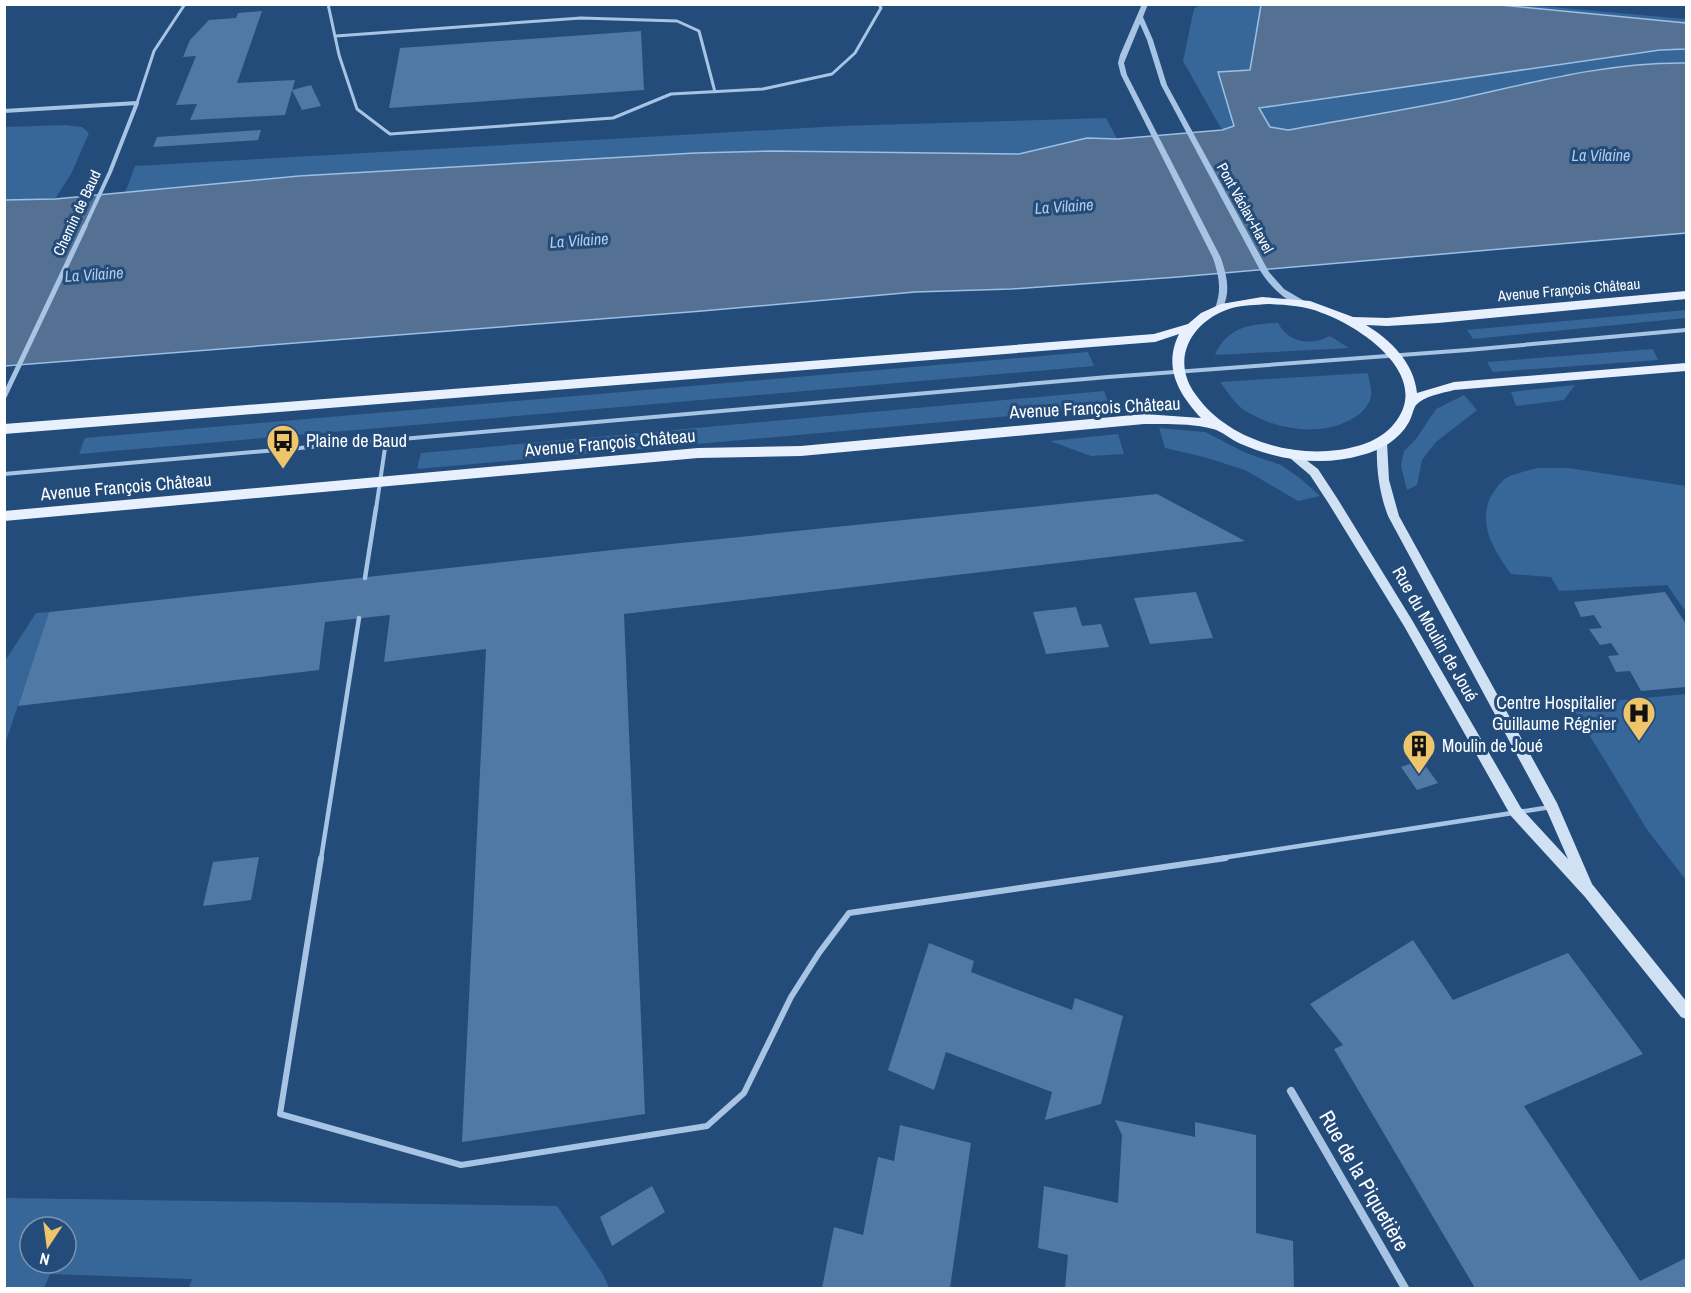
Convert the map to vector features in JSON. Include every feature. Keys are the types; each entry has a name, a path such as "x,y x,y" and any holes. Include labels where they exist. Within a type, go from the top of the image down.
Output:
{"main road":[{"name":"Avenue François Château","path":"1348,319 1387,322 1438,319 1686,295"},
{"path":"4,429 1155,338 1190,327 1203,316 1220,308 1251,301 1303,304 1348,319 1373,334 1396,356 1408,377 1411,402 1402,424 1382,442 1363,450 1340,455 1315,456 1289,453 1252,442 1219,425 1192,400 1183,386 1178,371 1178,352 1190,327"},
{"path":"1411,402 1425,394 1454,386 1668,369 1686,365"},
{"name":"Avenue François Château","path":"4,516 698,453 801,451 1125,420 1184,420 1219,425"},
{"name":"Rue du Moulin de Joué","path":"1382,442 1381,463 1388,500 1394,516 1552,807 1590,892"},
{"name":"Rue du Moulin de Joué","path":"1289,453 1314,472 1333,501 1408,622 1516,812 1590,892 1686,1012"}],"street":[{"path":"1145,4 1121,63 1124,75 1216,258 1226,286 1220,308"},
{"name":"Pont Václav-Havel","path":"1140,18 1150,40 1159,76 1272,283 1285,295 1303,304"},
{"path":"4,111 137,103"},
{"name":"Chemin de Baud","path":"4,397 105,184 137,103"},
{"name":"Rue de la Piquetière","path":"1291,1091 1405,1288"}],"lane":[{"path":"137,103 154,51 185,4"},
{"path":"328,4 339,55 357,109 390,134 613,118 671,94 762,89 832,74 855,53 881,8 879,4"},
{"path":"336,36 581,18 676,21 699,31 715,92"},
{"path":"4,474 1178,371 1396,356 1686,330"},
{"path":"365,578 386,441"},
{"path":"359,618 280,1114 461,1165 707,1126 744,1093 791,997 819,953 849,913 1379,835 1552,807"}],"shaded area":[{"path":"1199,5 1261,5 1250,70 1218,72 1234,126 1222,130 1183,61 1194,9"},
{"path":"1490,5 1530,5 1686,19 1686,23"},
{"path":"1686,49 1686,63 1598,70 1433,104 1288,130 1270,127 1259,108 1660,50"},
{"path":"1106,118 1117,139 1087,138 1019,154 771,151 695,153 299,176 125,193 135,166 840,126"},
{"path":"66,125 82,127 89,133 71,174 55,199 5,200 4,127"},
{"path":"1686,310 1686,318 1473,339 1467,330"},
{"path":"1278,323 1294,339 1308,342 1330,336 1349,348 1215,355 1226,338 1240,329 1258,324"},
{"path":"1653,349 1658,360 1493,372 1487,362"},
{"path":"1088,352 1094,366 79,454 85,438"},
{"path":"1368,373 1371,396 1363,411 1342,424 1314,429 1284,427 1256,417 1237,404 1220,382"},
{"path":"1575,385 1564,400 1516,406 1511,392"},
{"path":"1104,391 1110,407 417,469 421,453"},
{"path":"1464,395 1477,410 1436,442 1422,460 1417,485 1407,490 1401,466 1404,451 1416,439 1436,409"},
{"path":"1159,428 1205,432 1246,453 1281,465 1320,496 1298,501 1245,470 1165,448"},
{"path":"1118,434 1124,454 1091,456 1050,441"},
{"path":"1537,468 1568,468 1686,486 1686,612 1667,585 1559,591 1551,577 1511,574 1490,537 1486,517 1487,507 1491,496 1506,478"},
{"path":"49,612 5,744 5,661 36,613"},
{"path":"1686,694 1686,880 1648,831 1571,705"},
{"path":"5,1198 557,1206 604,1276 609,1288 189,1288 192,1279 78,1275 78,1215 18,1215 18,1275 50,1275 44,1288 5,1288"}],"water":[{"name":"La Vilaine","path":"1490,4 1686,23 1686,49 1660,50 1259,108 1270,127 1288,130 1433,104 1598,70 1686,63 1686,233 1178,277 1011,289 915,292 5,366 4,200 55,199 299,176 695,153 771,151 1019,154 1087,138 1117,139 1222,130 1234,126 1218,72 1250,70 1261,5"}],"building":[{"path":"262,11 237,83 295,80 285,115 190,120 197,104 176,105 196,56 183,57 190,40 209,20 236,18 238,13"},
{"path":"641,31 644,90 389,108 400,48"},
{"path":"311,85 321,106 302,110 292,90"},
{"path":"261,130 258,140 153,147 157,137"},
{"path":"1157,494 1245,541 624,614 645,1114 462,1142 486,649 384,662 390,615 325,622 319,670 18,706 49,612 622,549"},
{"path":"1196,592 1213,638 1150,644 1134,598"},
{"path":"1665,592 1686,624 1686,687 1641,691 1630,671 1616,672 1608,656 1619,655 1611,643 1600,645 1589,629 1602,628 1594,615 1581,617 1574,602"},
{"path":"1076,607 1082,626 1101,624 1109,647 1046,654 1033,612"},
{"name":"Moulin de Joué","path":"1421,760 1438,783 1417,790 1401,767"},
{"path":"259,857 251,900 203,906 213,862"},
{"path":"1413,940 1453,1000 1568,953 1643,1054 1524,1106 1640,1281 1686,1258 1686,1288 1475,1288 1334,1049 1343,1045 1310,1004"},
{"path":"929,943 974,961 971,972 1010,987 1072,1010 1075,998 1123,1016 1101,1104 1045,1120 1052,1092 946,1052 934,1090 888,1070"},
{"path":"1115,1120 1195,1137 1195,1122 1256,1135 1256,1233 1293,1241 1294,1288 1065,1288 1068,1255 1038,1248 1044,1186 1118,1203 1122,1135"},
{"path":"900,1125 971,1143 950,1288 822,1288 834,1227 863,1235 878,1157 894,1161"},
{"path":"652,1186 665,1212 612,1246 600,1217"}],"place":[{"name":"Plaine de Baud","path":"283,470"},
{"name":"Centre Hospitalier Guillaume Régnier","path":"1639,742"},
{"name":"Moulin de Joué","path":"1419,775"}]}
